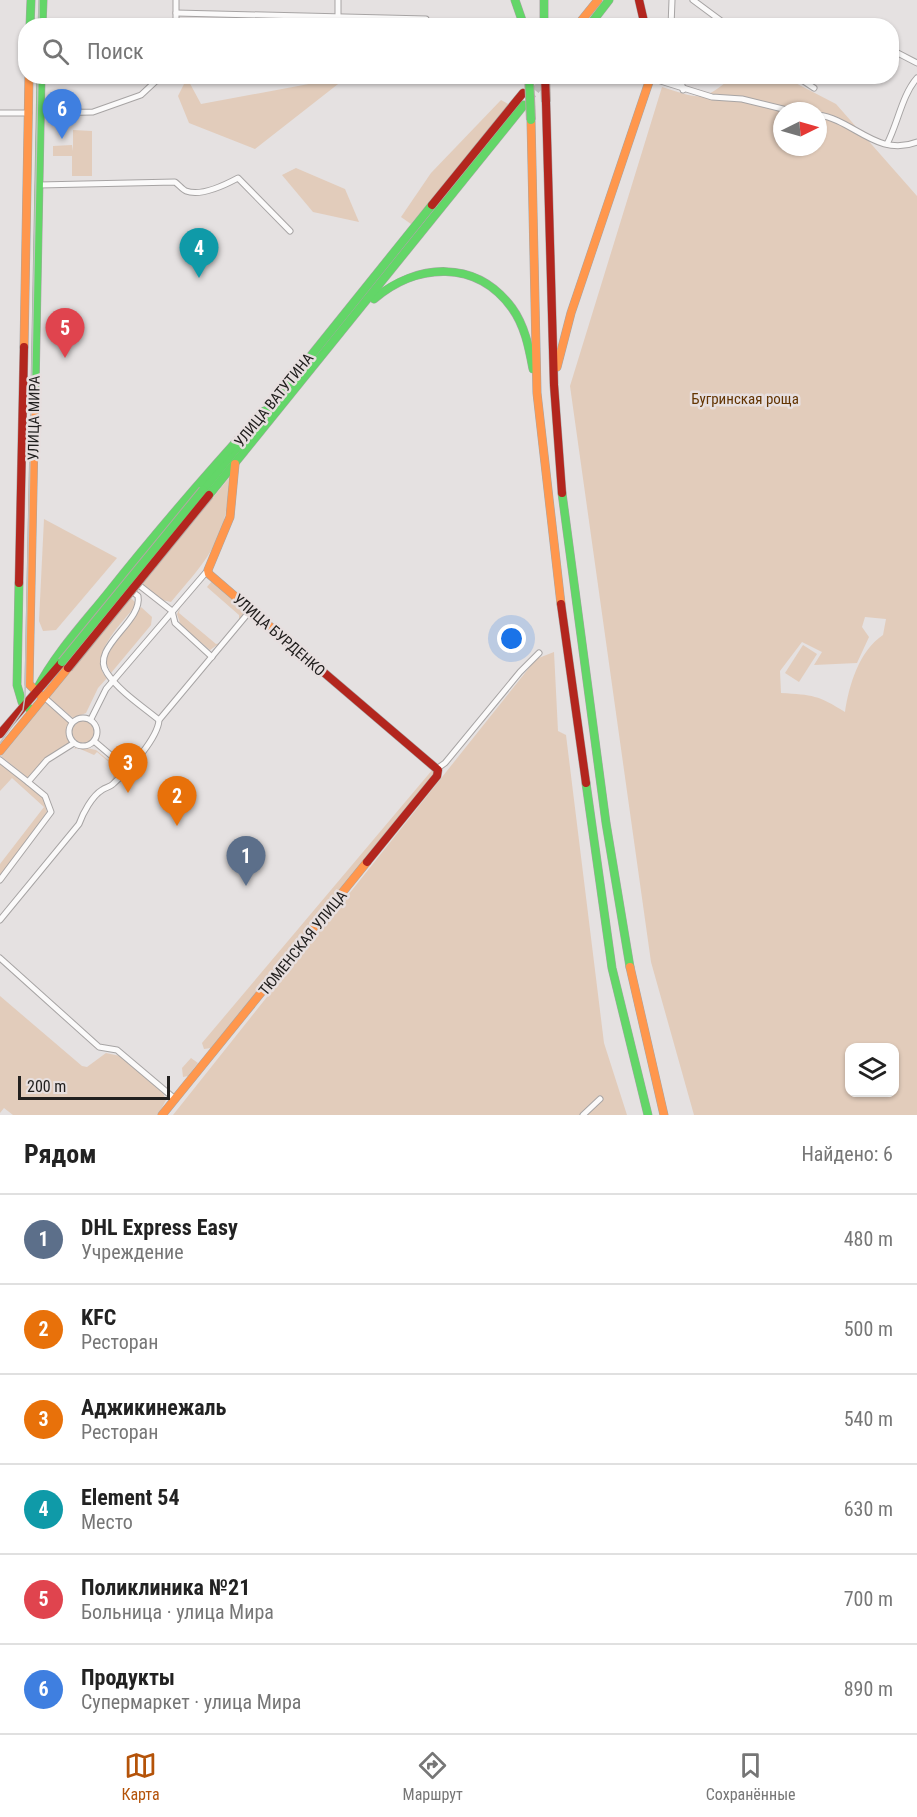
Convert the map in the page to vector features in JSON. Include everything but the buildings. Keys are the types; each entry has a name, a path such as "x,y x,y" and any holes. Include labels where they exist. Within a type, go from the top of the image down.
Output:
{"main road":[{"path":"30,18 31,0"},
{"path":"42,18 43,0"},
{"path":"515,0 521,18"},
{"path":"544,0 544,18"},
{"path":"595,18 609,0"},
{"path":"639,0 643,18"},
{"path":"583,18 596,2"},
{"name":"УЛИЦА МИРА","path":"24,705 17,685 29,84"},
{"name":"УЛИЦА МИРА","path":"36,691 29,684 29,666 41,84"},
{"path":"529,84 537,393"},
{"path":"545,84 554,385 564,513 606,823 630,966 664,1115"},
{"path":"554,385 560,348 568,322 649,84"},
{"name":"УЛИЦА ВАТУТИНА","path":"44,698 65,665 206,492 269,405 523,93"},
{"name":"УЛИЦА ВАТУТИНА","path":"206,492 235,464 524,105"},
{"path":"28,113 40,113"},
{"path":"27,185 39,185"},
{"path":"351,321 384,289 401,279 439,271 466,274 485,282 500,293 512,307 528,341 537,393 549,515 612,968 648,1115"},
{"path":"0,751 44,698 36,691 48,668 211,468 269,405"},
{"path":"208,570 230,517 235,464"},
{"path":"21,500 33,500"},
{"name":"УЛИЦА БУРДЕНКО","path":"208,570 250,611 438,768"},
{"name":"УЛИЦА ВАТУТИНА","path":"24,705 65,665"},
{"path":"29,666 39,669 48,668"},
{"path":"0,734 24,705 32,711"},
{"name":"ТЮМЕНСКАЯ УЛИЦА","path":"162,1115 437,776 438,768"}],"street":[{"path":"176,0 176,18"},
{"path":"338,0 338,16"},
{"path":"671,18 672,0"},
{"path":"693,0 717,18"},
{"path":"176,13 397,18"},
{"path":"899,54 917,63"},
{"path":"886,144 899,121 907,89 917,78"},
{"path":"40,113 93,112 141,95 153,84"},
{"path":"668,84 683,90 773,108"},
{"path":"682,84 683,90"},
{"path":"808,84 814,88"},
{"path":"0,113 28,113"},
{"path":"827,116 833,117 856,133 886,144 903,147 917,142"},
{"path":"39,185 175,182 186,191 198,192 225,185 238,178 290,231"},
{"path":"90,719 113,680 208,570"},
{"path":"122,576 172,611 175,623 212,657"},
{"path":"122,576 138,596 139,602 137,609 105,652 103,663 105,671 159,720"},
{"path":"3,917 80,824 83,813 101,790 113,785 158,731 159,720 250,611"},
{"path":"438,768 445,763 520,672 539,653"},
{"path":"44,698 72,723"},
{"path":"28,782 47,760 74,743 87,746 94,741 98,729 90,719 83,717 72,723"},
{"path":"72,723 70,735 74,743"},
{"path":"94,741 126,769"},
{"path":"0,760 45,796 51,812 0,880"},
{"path":"0,958 99,1047 117,1050 175,1099"},
{"path":"583,1115 600,1099"}],"green space":[{"path":"184,84 190,84 201,104 308,84 338,84 255,149 189,123 178,96"},
{"name":"Бугринская роща","path":"724,84 797,84 836,104 917,196 917,1115 694,1115 651,962 570,386 662,87 692,96 706,95","holes":["865,617 886,619 883,635 868,650 856,669 845,712 815,697 781,693 780,671 802,642 822,652 814,665 857,663 869,637 862,627"]},
{"path":"501,100 510,105 411,224 401,217 431,173"},
{"path":"73,130 92,131 92,176 72,176 72,156 53,156 53,146 72,145 73,151"},
{"path":"296,168 345,189 359,222 313,212 282,175"},
{"path":"229,478 225,517 213,546 196,573 171,602 162,600 142,585"},
{"path":"44,519 117,558 56,630 43,631 39,621"},
{"path":"212,581 244,608 245,613 239,620 239,615 207,587"},
{"path":"130,597 137,604 116,629 104,649 101,660 102,669 107,678 98,688 86,713 73,718 48,697"},
{"path":"141,607 152,617 151,625 111,673 106,663 108,652"},
{"path":"180,608 179,613 216,644 220,643 210,650 181,626 177,614"},
{"path":"803,645 817,654 799,682 785,673"},
{"path":"554,652 558,731 566,735 604,1043 627,1115 173,1115 536,659"},
{"path":"44,702 70,722 69,744 45,758 29,779 1,756"},
{"path":"79,721 87,721 94,728 94,736 87,743 79,743 72,736 72,728"},
{"path":"77,746 96,750 118,768 119,774 112,781 116,768 97,752 94,755 78,748 74,749"},
{"path":"0,763 43,797 47,812 0,876 0,864 44,807 12,778 0,791"},
{"path":"433,769 435,773 211,1048 204,1049 202,1043"},
{"path":"0,996 82,1066 87,1067 106,1053 120,1056 162,1090 166,1100 158,1115 13,1115 4,1108 0,1113"},
{"path":"191,1058 198,1063 188,1076 183,1077 182,1068"}],"tunnel":[{"path":"528,100 541,84"}],"tram line":[{"path":"39,0 39,18"},
{"path":"0,743 23,710 25,696 38,84"}],"traffic: fast":[{"path":"30,18 31,0"},
{"path":"42,18 43,0"},
{"path":"515,0 521,18"},
{"path":"544,0 544,18"},
{"path":"595,18 609,0"},
{"path":"35,390 41,84"},
{"path":"529,84 531,120"},
{"path":"209,495 524,105"},
{"path":"203,490 432,205"},
{"path":"374,299 409,278 427,273 464,274 481,281 497,292 512,308 526,337 533,369"},
{"path":"37,689 61,651 184,500 264,411"},
{"path":"62,662 203,490"},
{"path":"562,493 606,823 630,967"},
{"path":"19,583 17,685 22,702 32,711"},
{"path":"586,783 612,968 648,1115"}],"traffic: slow":[{"path":"583,18 598,0"},
{"path":"24,347 29,84"},
{"path":"557,367 571,313 648,84"},
{"path":"531,120 537,393 561,604"},
{"path":"35,390 29,684 40,695"},
{"path":"235,464 230,517 208,570 209,574 280,635"},
{"path":"0,751 68,668"},
{"path":"162,1115 367,862"},
{"path":"630,967 664,1115"}],"traffic: jam":[{"path":"639,0 643,18"},
{"path":"545,84 546,102"},
{"path":"432,205 523,93"},
{"path":"546,102 554,385 562,493"},
{"path":"19,583 24,347"},
{"path":"68,668 209,495"},
{"path":"561,604 586,783"},
{"path":"280,635 438,770 437,776 367,862"},
{"path":"0,734 62,662"}],"place":[{"name":"Продукты","path":"62,139"},
{"name":"Element 54","path":"199,278"},
{"name":"Поликлиника №21","path":"65,358"},
{"name":"Аджикинежаль","path":"128,793"},
{"name":"KFC","path":"177,826"},
{"name":"DHL Express Easy","path":"246,886"}]}
